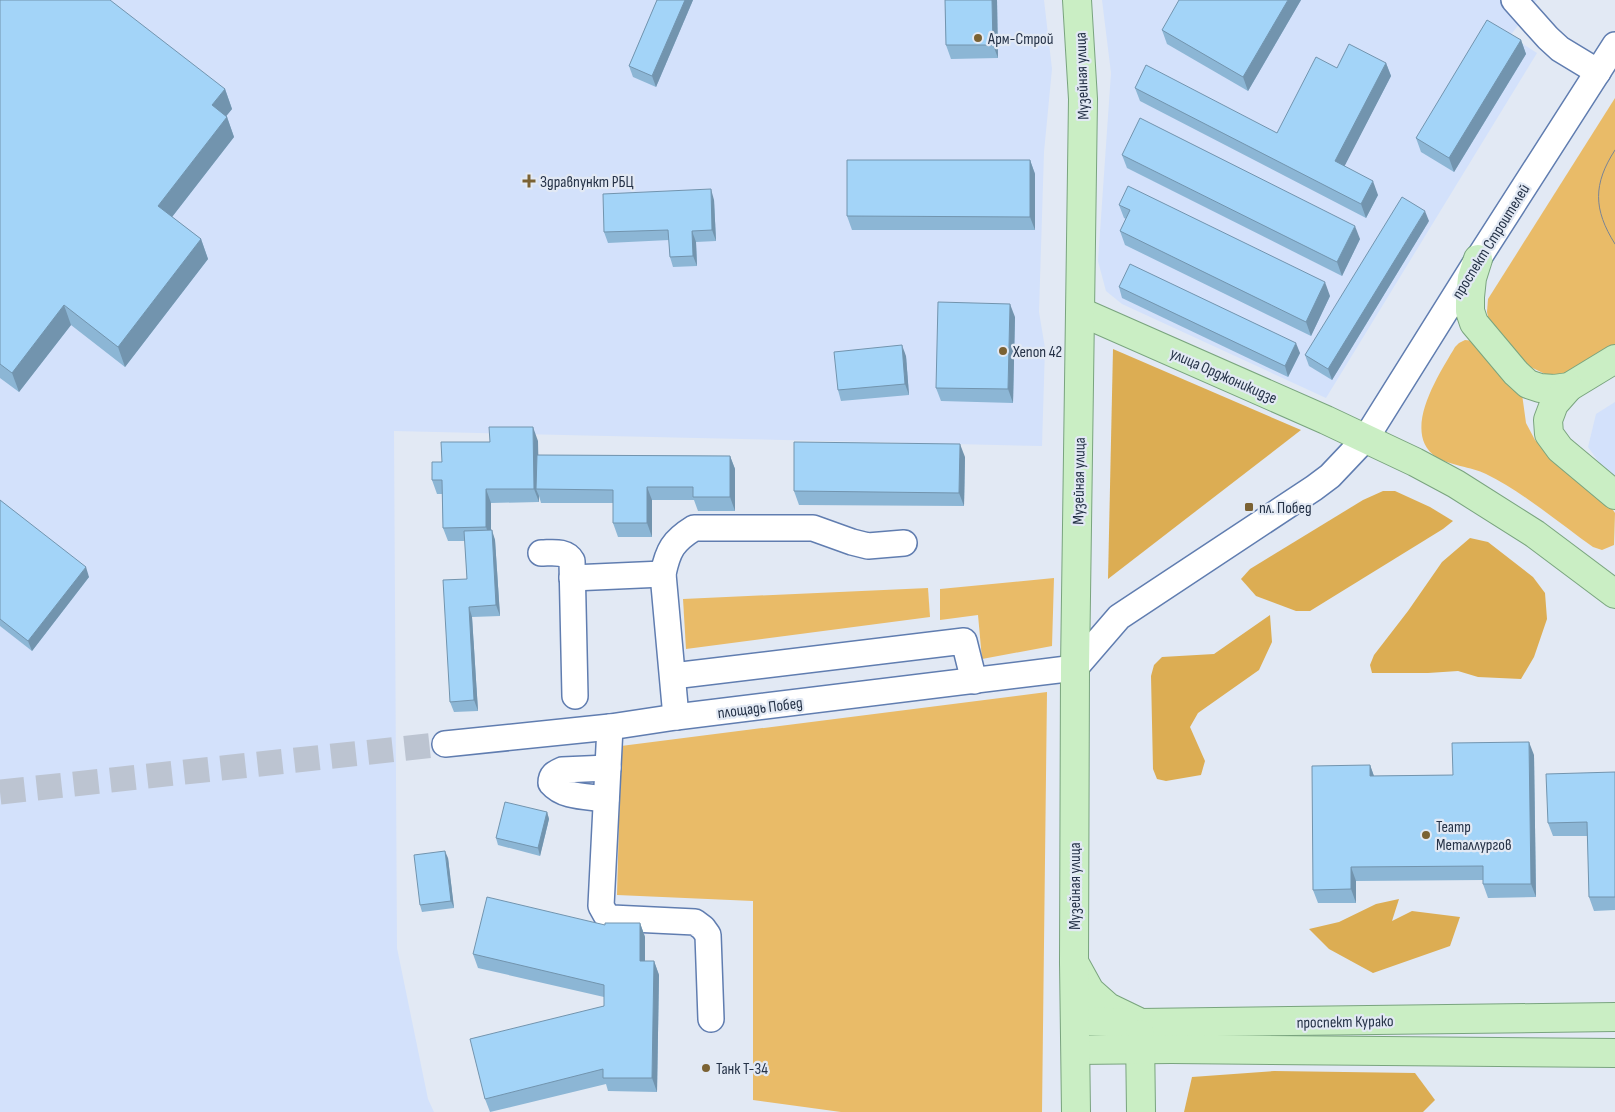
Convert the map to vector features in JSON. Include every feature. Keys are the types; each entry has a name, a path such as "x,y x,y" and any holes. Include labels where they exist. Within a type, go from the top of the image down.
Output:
{"main road":[{"name":"Музейная улица","path":"1076,1112 1074,962 1075,668 1083,99 1077,0"},
{"path":"1478,259 1472,278 1470,296 1470,312 1474,323 1516,373 1528,384 1540,388 1569,387"},
{"name":"улица Орджоникидзе","path":"1080,312 1366,438 1456,484 1535,534 1615,594"},
{"path":"1615,359 1569,387 1554,404 1548,420 1549,434 1560,449 1615,495"},
{"path":"1074,962 1090,990 1108,1007 1140,1023 1141,1112"},
{"name":"проспект Курако","path":"1075,1021 1140,1023 1615,1017"},
{"name":"проспект Курако","path":"1076,1050 1615,1052"}],"street":[{"path":"1514,0 1560,49 1598,72"},
{"name":"проспект Строителей","path":"1075,668 1120,616 1314,488 1330,476 1366,438 1615,46"},
{"path":"676,717 663,574 667,557 680,537 694,528 813,528 868,546 904,543"},
{"path":"541,554 564,553 572,561 575,696"},
{"path":"572,578 663,574"},
{"path":"673,676 964,641 974,681"},
{"name":"площадь Побед","path":"445,744 610,727 676,717 1075,668"},
{"path":"610,727 601,906 606,915 612,918 695,922 703,928 708,936 711,1019"},
{"path":"606,799 565,793 556,789 550,783 555,773 562,770 608,768"}],"shaded area":[{"path":"0,0 1044,0 1052,69 1044,152 1039,312 1045,348 1042,446 394,431 397,948 428,1099 434,1112 0,1112"},
{"path":"1102,0 1537,0 1510,36 1537,53 1326,398 1122,304 1106,291 1098,261 1111,73"},
{"path":"1615,98 1615,345 1561,376 1547,375 1516,360 1490,326 1487,312 1488,299"},
{"path":"1465,340 1474,341 1522,394 1526,423 1535,440 1611,507 1615,513 1614,545 1602,550 1593,547 1500,481 1486,474 1441,460 1426,446 1422,433 1422,418 1426,402 1455,347"},
{"path":"1113,349 1301,430 1108,579"},
{"path":"1615,402 1615,481 1608,475 1588,447 1596,414"},
{"path":"1383,491 1395,491 1430,507 1453,521 1310,611 1296,611 1256,596 1241,579 1250,569 1363,500"},
{"path":"1470,538 1488,542 1533,577 1545,593 1547,619 1534,657 1521,679 1478,677 1458,671 1372,673 1370,665 1374,655 1442,562"},
{"path":"1054,578 1052,646 982,659 978,615 940,620 940,589"},
{"path":"928,588 930,617 686,649 683,599"},
{"path":"1270,615 1272,642 1259,670 1198,713 1190,727 1205,761 1201,775 1166,781 1157,779 1153,769 1151,676 1154,665 1162,657 1214,654"},
{"path":"1047,692 1042,1112 841,1112 753,1100 753,901 617,895 621,746"},
{"path":"1399,899 1392,921 1412,911 1460,917 1450,946 1373,973 1329,949 1309,929 1339,922 1376,904"},
{"path":"1274,1071 1415,1073 1435,1100 1423,1112 1184,1112 1192,1077"}],"building":[{"path":"0,0 110,0 225,89 212,105 227,117 158,206 201,239 118,347 64,305 12,373 0,364"},
{"path":"657,0 685,0 652,76 629,66"},
{"path":"945,0 992,0 993,45 946,45"},
{"path":"1179,0 1288,0 1243,77 1162,30"},
{"path":"1487,20 1521,40 1449,158 1416,138"},
{"path":"1349,44 1386,63 1335,161 1373,181 1361,204 1135,88 1146,65 1277,133 1316,57 1337,68"},
{"path":"1140,118 1355,226 1337,262 1122,155"},
{"path":"847,160 1030,160 1030,217 847,216"},
{"path":"1128,186 1325,282 1306,322 1120,231 1130,210 1119,205"},
{"path":"711,189 712,230 692,231 693,256 670,257 668,230 604,232 603,194"},
{"path":"1402,197 1425,211 1328,369 1305,355"},
{"path":"1130,264 1296,343 1285,366 1119,287"},
{"path":"938,302 1010,304 1008,389 936,388"},
{"path":"902,345 905,384 838,390 834,352"},
{"path":"489,427 533,427 534,489 486,489 486,527 443,528 442,480 432,480 432,462 442,462 441,442 490,442"},
{"path":"794,442 960,444 959,493 794,491"},
{"path":"537,455 730,456 730,497 693,497 693,487 647,487 647,523 613,523 613,490 536,489"},
{"path":"0,500 86,567 28,641 0,619"},
{"path":"492,530 496,605 469,607 474,700 450,702 443,580 467,579 464,531"},
{"name":"Театр Металлургов","path":"1529,742 1531,884 1483,884 1483,866 1351,867 1351,889 1313,890 1312,766 1370,765 1370,776 1453,775 1452,743"},
{"path":"1615,772 1615,897 1589,897 1587,822 1548,823 1546,774"},
{"path":"505,802 547,812 538,848 496,838"},
{"path":"445,851 451,901 420,905 414,855"},
{"path":"487,897 605,925 605,923 640,923 640,961 654,961 652,1078 603,1078 603,1069 485,1099 470,1039 604,1006 604,985 473,954"}],"tunnel":[{"path":"0,792 445,744"}],"tram line":[{"path":"1615,150 1603,174 1599,197 1603,219 1615,244"}],"place":[{"name":"Арм-Строй","path":"978,38"},
{"name":"Здравпункт РБЦ","path":"529,181"},
{"name":"Xenon 42","path":"1003,351"},
{"name":"пл. Побед","path":"1249,507"},
{"name":"Театр Металлургов","path":"1426,835"},
{"name":"Танк Т-34","path":"706,1068"}]}
